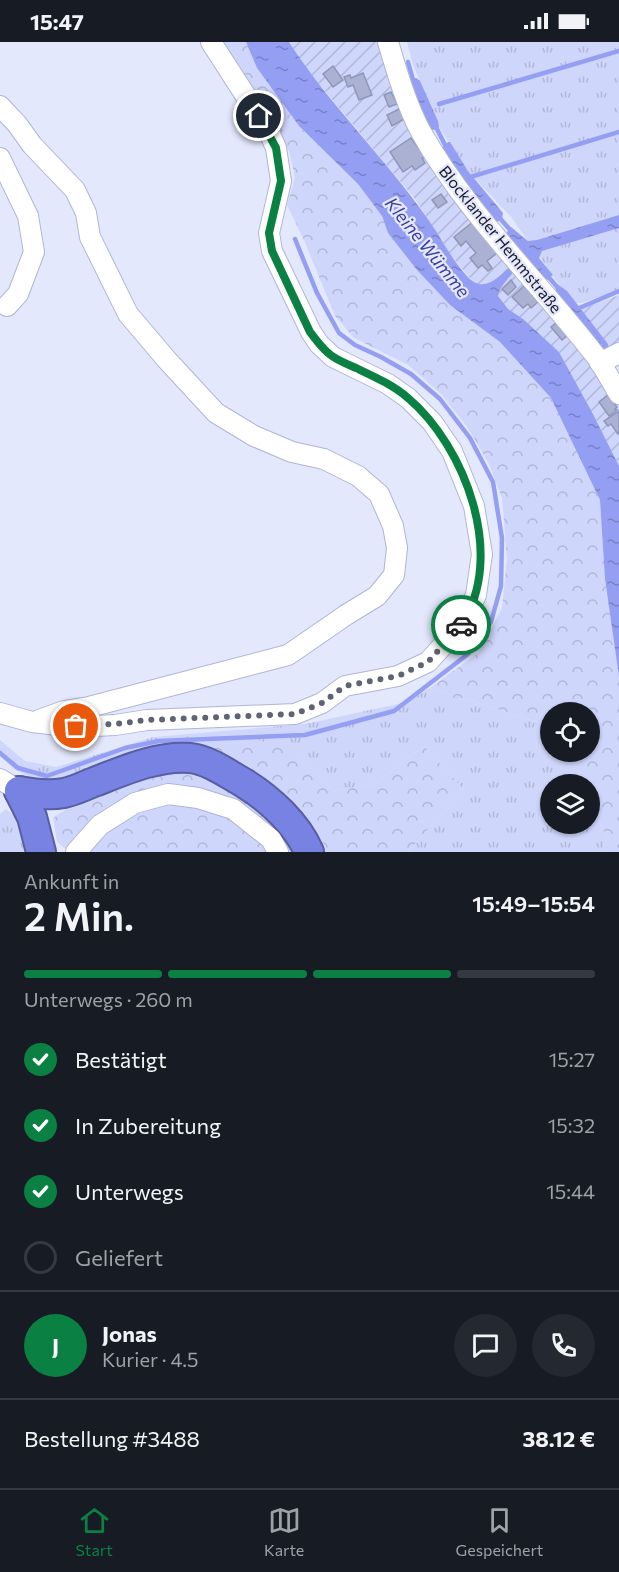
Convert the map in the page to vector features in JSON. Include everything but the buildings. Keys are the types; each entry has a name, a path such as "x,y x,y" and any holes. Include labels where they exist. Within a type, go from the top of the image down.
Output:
{"highway":[{"path":"9,785 47,796 67,793 118,773 165,759 192,758 220,769 253,789 273,805 309,852"},
{"path":"9,785 32,817 41,852"}],"street":[{"path":"0,713 32,722 76,726 147,720 295,714 322,703 345,686 398,676 428,662 463,623 476,595 482,554 474,506 452,451 432,422 408,398 388,384 333,357 310,332 272,251 270,242 269,233 281,181 276,148 269,132 211,42"},
{"name":"Blocklander Hemmstraße","path":"388,42 400,81 420,130 464,196 600,363 619,394"},
{"path":"0,106 32,145 75,190 86,213 90,237 128,314 167,360 216,413 254,436 292,452 324,459 358,476 379,494 393,526 397,548 394,574 377,596 288,655 89,707 64,711 32,722"},
{"path":"0,158 28,216 34,252 18,294 7,306"},
{"path":"600,363 619,353"},
{"path":"76,852 100,825 126,808 135,803 168,794 198,798 233,809 271,839 278,852"}],"green space":[{"path":"224,42 246,42 257,68 299,126 358,184 382,216 388,233 417,270 450,305 500,342 551,398 583,462 600,500 605,579 619,677 619,852 601,852 607,839 600,822 600,774 580,774 574,762 600,762 600,702 540,702 540,723 430,688 478,653 502,608 507,559 502,498 489,464 468,428 441,394 408,365 354,338 335,316 287,205 295,177 289,151"},
{"path":"289,42 377,42 398,104 432,170 549,308 597,370 619,408 619,466 559,352 488,296 468,276 450,254 415,199 305,67"},
{"path":"407,42 619,42 619,290 576,303 558,283 511,217 468,171 439,127 413,65"},
{"path":"619,295 619,362 582,309"},
{"path":"430,688 540,723 540,762 574,762 580,774 540,774 540,834 600,834 600,822 607,839 601,852 408,852 463,789 424,746 374,784 333,791 297,754 169,748 68,783 35,780 14,769 0,756 0,740 25,761 56,767 153,737 305,724 407,702"},
{"path":"203,737 251,737 297,754 333,791 374,784 424,746 463,789 408,852 325,852 291,808 217,755 173,744"},
{"path":"191,771 219,781 242,795 272,823 295,852 289,852 279,833 238,800 201,789 167,785 131,794 94,817 67,850 57,842 53,818 85,799 136,781"},
{"path":"168,805 196,808 228,818 263,846 267,852 89,852 124,821"},
{"path":"6,809 22,822 34,852 0,852 0,814"}],"water":[{"name":"Kleine Wümme","path":"246,42 289,42 324,90 419,206 448,251 469,279 474,282 489,283 510,267 507,232 511,227 528,241 537,240 619,215 619,228 542,251 539,258 553,275 547,280 526,258 499,291 498,296 508,309 523,319 559,352 619,466 619,677 605,579 600,500 551,398 500,342 450,305 417,270 388,233 382,216 358,184 299,126 257,68"},
{"path":"416,78 420,81 438,121 439,127 434,130 430,129 410,82"},
{"path":"448,142 468,171 503,213 502,220 496,222 459,177 442,148"},
{"path":"556,283 567,291 608,344 609,349 603,351 557,293"}],"waterway":[{"path":"439,104 619,51"},
{"path":"408,62 414,83"},
{"path":"435,125 446,147"},
{"path":"467,178 619,132"},
{"path":"498,216 512,232"},
{"path":"0,753 18,768 47,776 125,748 159,741 305,735 394,711 468,654 491,622 501,586 502,538 493,482 470,438 440,399 411,374 355,345 339,333 317,293 295,239"},
{"path":"546,274 558,288"},
{"path":"577,309 619,291"}],"way so far":[{"path":"76,726 147,720 295,714 322,703 345,686 398,676 428,662 461,625"}],"route":[{"path":"259,116 276,148 281,181 269,233 272,251 310,332 333,357 388,384 408,398 432,422 452,451 474,506 482,554 476,595 461,625"}]}
